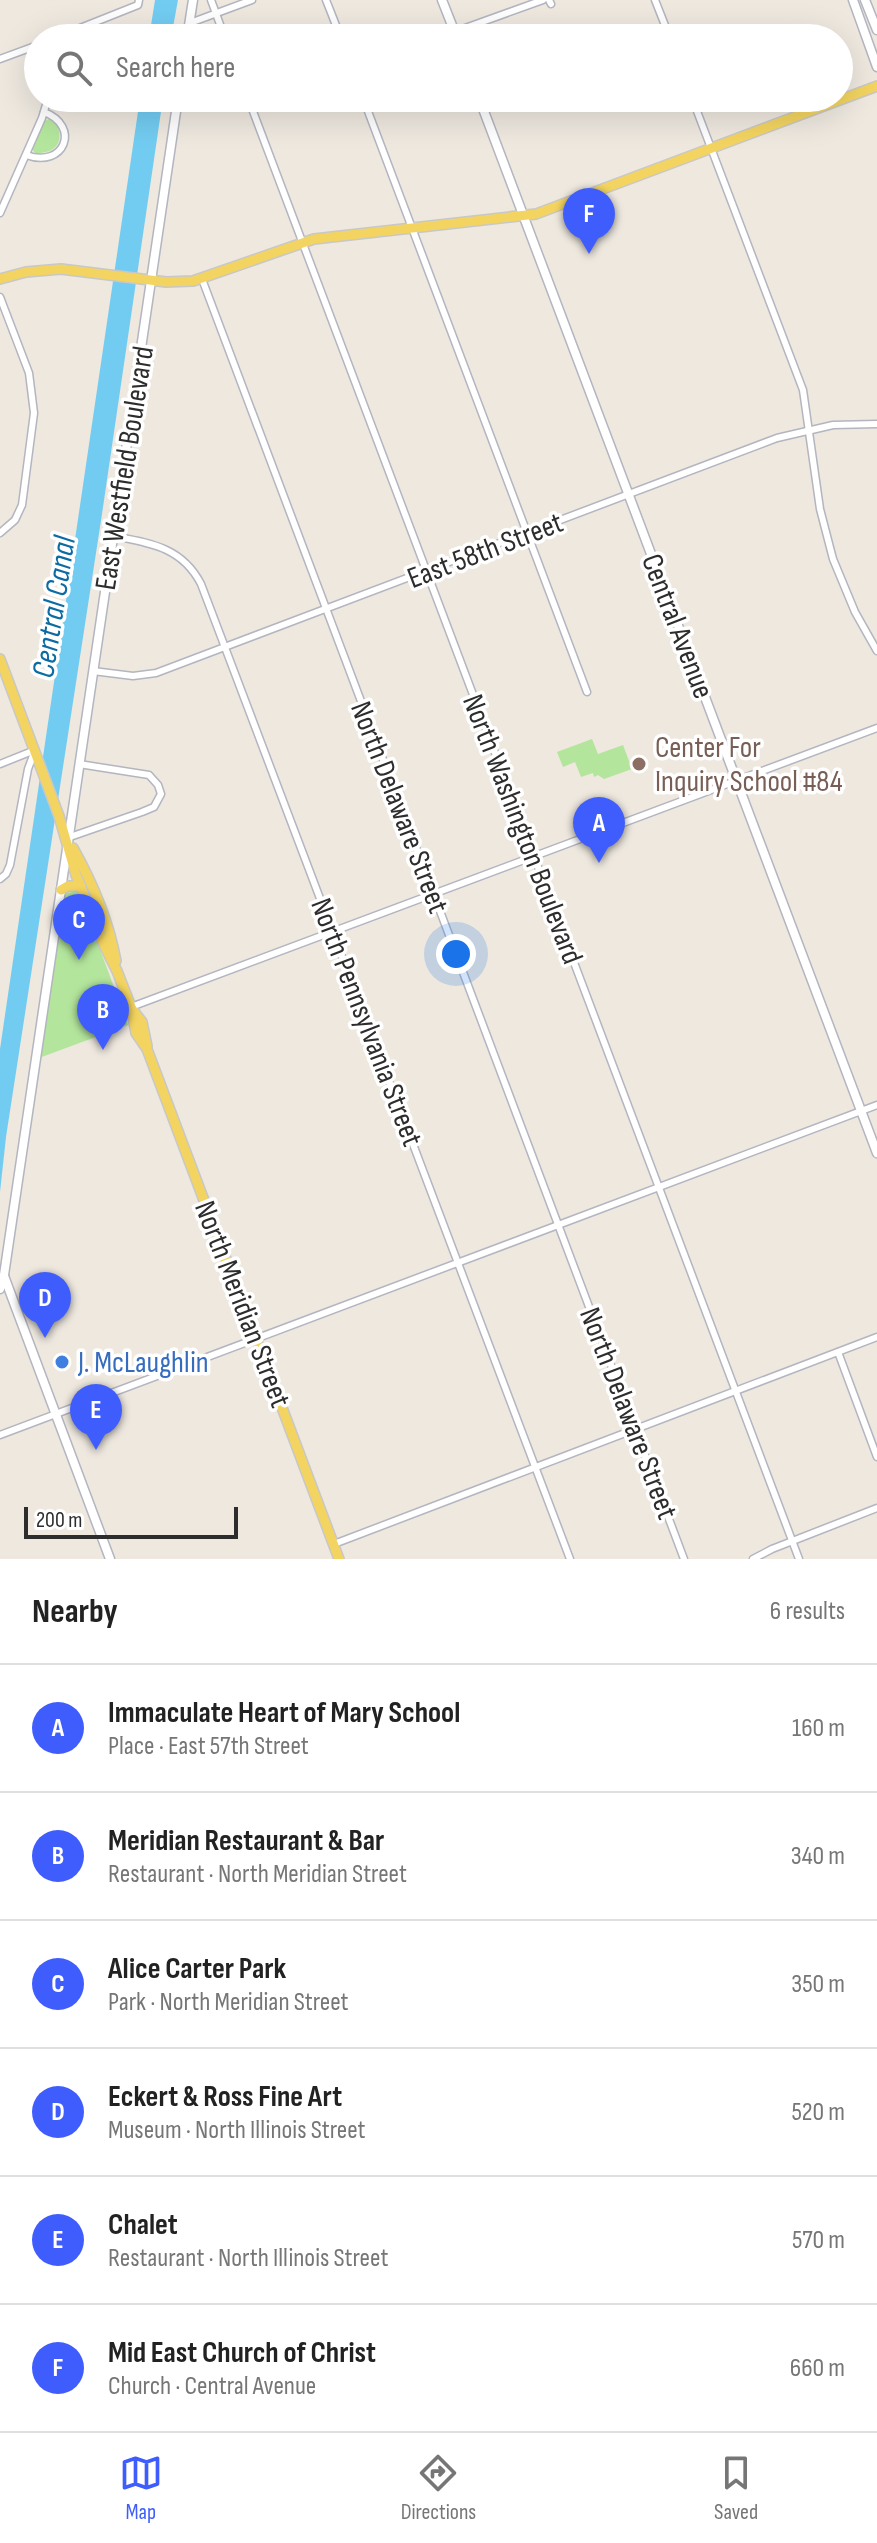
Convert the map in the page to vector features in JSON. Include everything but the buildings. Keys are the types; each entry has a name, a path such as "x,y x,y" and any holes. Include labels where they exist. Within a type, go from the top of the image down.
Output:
{"main road":[{"path":"190,23 193,0"},
{"path":"442,0 452,24"},
{"path":"853,0 877,67"},
{"path":"865,0 877,30"},
{"path":"853,95 877,86"},
{"name":"East Westfield Boulevard","path":"0,1289 176,112"},
{"name":"Central Avenue","path":"484,112 877,1153"},
{"path":"0,279 46,269 177,283 202,279 302,241 523,216 553,208 807,112"},
{"name":"North Meridian Street","path":"0,659 67,838 81,886 131,1007 145,1029 147,1049 339,1559"},
{"name":"North Meridian Street","path":"67,838 99,907 112,944 117,971"},
{"path":"61,890 68,886 81,886"},
{"path":"4,1275 110,1559"}],"street":[{"path":"211,0 220,24"},
{"path":"190,23 252,0"},
{"path":"326,0 335,24"},
{"path":"483,24 543,0"},
{"path":"655,0 664,24"},
{"path":"87,24 138,2"},
{"path":"0,59 24,50"},
{"path":"0,213 44,112 56,117 65,136 58,153 46,159 26,155"},
{"name":"North Washington Boulevard","path":"253,112 799,1559"},
{"path":"368,112 587,692"},
{"path":"697,112 799,377 810,429 818,497 831,551 847,596 877,651"},
{"name":"North Delaware Street","path":"202,279 684,1559"},
{"path":"0,297 31,379 34,413 22,505 15,520 0,533"},
{"name":"East 58th Street","path":"93,671 146,675 326,610 777,438 810,429 877,424"},
{"name":"North Pennsylvania Street","path":"113,536 155,543 184,560 200,581 570,1559"},
{"path":"131,1007 877,728"},
{"path":"0,764 35,750"},
{"path":"0,879 10,865 28,769 35,750"},
{"path":"67,838 154,807 161,794 149,775 79,764"},
{"path":"0,1435 877,1105"},
{"path":"0,1264 4,1275"},
{"path":"334,1544 877,1337"},
{"path":"838,1352 877,1457"},
{"path":"753,1559 792,1540 877,1508"}],"green space":[{"path":"49,119 57,125 58,142 52,150 35,153 32,149 43,122"},
{"path":"592,739 598,754 623,745 632,769 604,779 598,775 594,777 593,773 581,777 575,762 563,767 557,752"},
{"path":"78,890 128,1025 39,1058 65,894"}],"water":[{"path":"155,0 178,0 174,24 151,24"},
{"name":"Central Canal","path":"138,112 161,112 0,1192 0,1049"}],"place":[{"name":"Mid East Church of Christ","path":"589,254"},
{"name":"Center For Inquiry School #84","path":"639,764"},
{"name":"Immaculate Heart of Mary School","path":"599,863"},
{"name":"Alice Carter Park","path":"79,960"},
{"name":"Meridian Restaurant & Bar","path":"103,1050"},
{"name":"Eckert & Ross Fine Art","path":"45,1338"},
{"name":"J. McLaughlin","path":"62,1362"},
{"name":"Chalet","path":"96,1450"}]}
